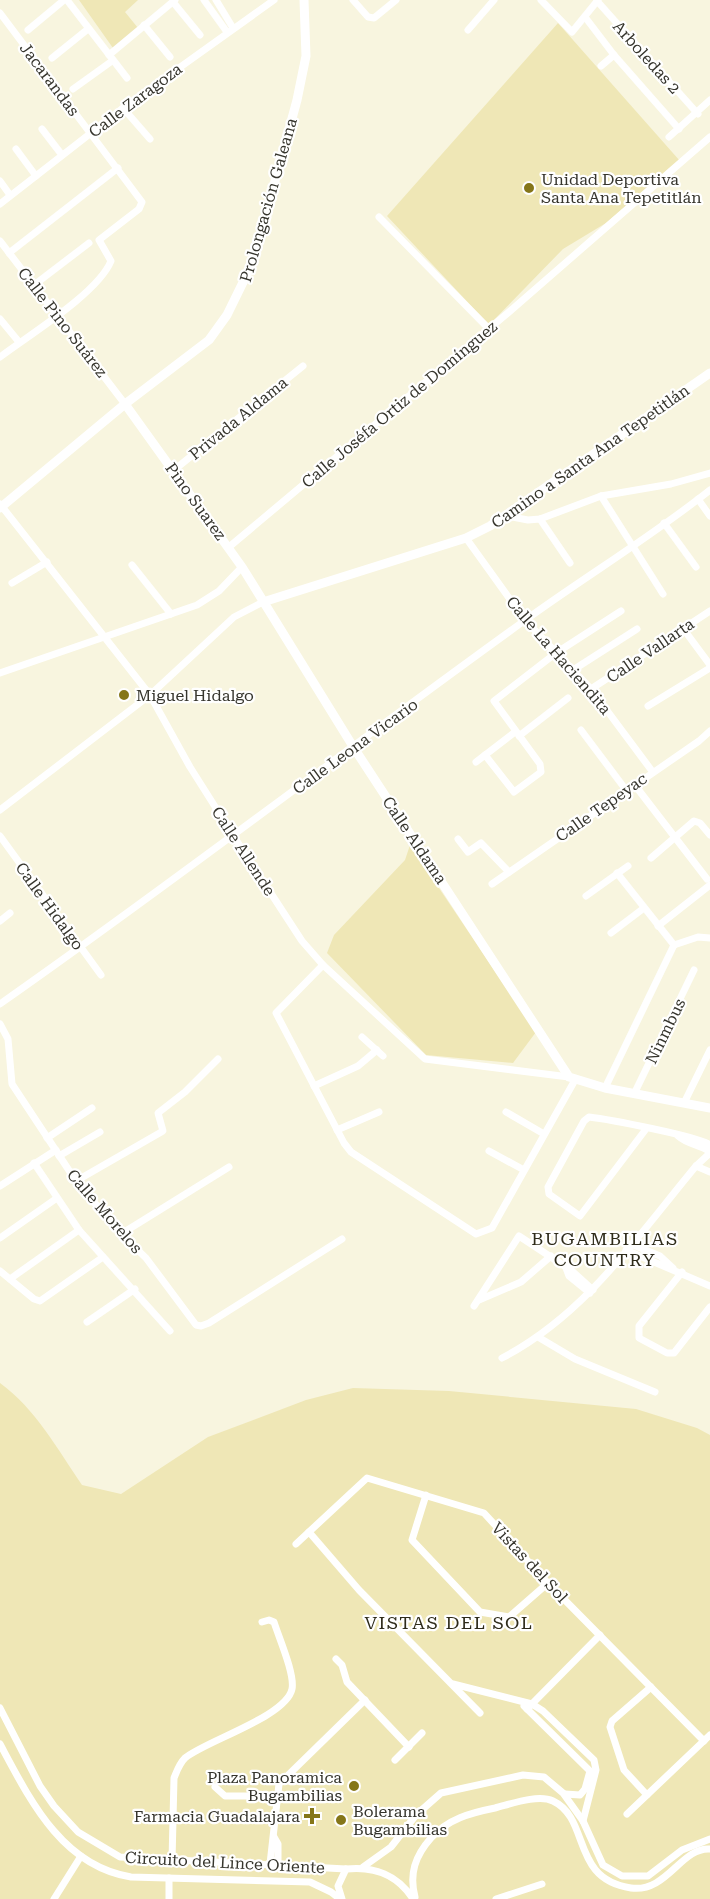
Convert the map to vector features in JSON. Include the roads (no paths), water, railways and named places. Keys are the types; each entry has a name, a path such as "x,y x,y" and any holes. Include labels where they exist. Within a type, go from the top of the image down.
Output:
{"street":[{"path":"28,30 65,0 127,78"},
{"path":"204,0 230,30"},
{"path":"216,0 230,30"},
{"name":"Calle Zaragoza","path":"0,204 123,108 265,3 274,0"},
{"name":"Prolongación Galeana","path":"1,506 125,404 209,340 245,282 297,100 306,56 304,0"},
{"path":"353,0 368,17 374,18 396,0"},
{"path":"468,30 494,0"},
{"path":"541,0 572,32 585,17"},
{"name":"Arboledas 2","path":"679,129 614,55 611,48 585,17 597,0 698,114"},
{"path":"73,90 111,58 144,25 174,1 200,36"},
{"name":"Jacarandas","path":"0,13 142,202 139,209 99,240 111,264 92,286 58,315"},
{"path":"144,25 170,57"},
{"path":"52,58 88,29"},
{"path":"601,66 614,55"},
{"path":"669,137 698,114 710,100"},
{"path":"123,108 150,138"},
{"path":"42,129 62,155"},
{"name":"Calle Joséfa Ortiz de Domínguez","path":"229,547 489,329 710,137"},
{"path":"16,148 36,176"},
{"path":"9,253 118,168"},
{"path":"0,181 10,195"},
{"path":"379,217 489,329"},
{"name":"Calle Pino Suárez","path":"0,241 125,404"},
{"path":"34,285 89,243"},
{"path":"0,357 58,315"},
{"path":"0,319 19,342"},
{"name":"Privada Aldama","path":"174,470 303,366"},
{"name":"Camino a Santa Ana Tepetitlán","path":"263,602 466,538 507,516 710,373"},
{"name":"Pino Suarez","path":"125,404 229,547 263,602"},
{"path":"507,516 528,520 540,519 601,496 671,484 710,473"},
{"name":"Calle Leona Vicario","path":"0,1004 131,913 232,835 354,748 525,620 710,490"},
{"path":"601,496 663,594"},
{"path":"698,499 710,516"},
{"name":"Calle Allende","path":"1,506 150,695 190,768 232,835 302,941 323,965 426,1059 572,1078"},
{"path":"540,519 570,562"},
{"path":"664,523 696,567"},
{"name":"Calle La Haciendita","path":"466,538 525,620 591,689 652,771"},
{"path":"12,583 47,562"},
{"path":"132,565 171,614"},
{"path":"0,673 107,638 197,605 219,591 242,567"},
{"path":"0,810 150,695 234,617 263,602"},
{"name":"Calle Aldama","path":"263,602 354,748 572,1078"},
{"path":"485,755 514,792 542,770 493,703 556,653 621,611"},
{"name":"Calle Vallarta","path":"591,689 682,627 710,611"},
{"path":"648,706 710,666 682,627"},
{"path":"573,670 637,629"},
{"path":"476,762 568,698"},
{"path":"581,730 626,790"},
{"name":"Calle Tepeyac","path":"492,884 652,771 699,741 710,731"},
{"path":"634,784 708,882 658,926"},
{"path":"651,858 696,821 710,835"},
{"name":"Calle Hidalgo","path":"0,836 101,975"},
{"path":"458,839 468,852 481,843 509,873"},
{"path":"586,896 628,866"},
{"path":"617,873 674,945"},
{"path":"611,933 644,908"},
{"path":"0,921 10,913"},
{"path":"605,1088 674,945 698,937 710,938"},
{"path":"323,965 276,1013 337,1130 351,1152 476,1233 492,1228 572,1078 605,1088 710,1108"},
{"name":"Ninmbus","path":"635,1092 694,970"},
{"name":"Calle Morelos","path":"0,1024 8,1043 11,1081 58,1153 76,1180 121,1234 146,1258 199,1326 209,1323 342,1239"},
{"path":"314,1086 380,1053 362,1037"},
{"path":"684,1103 710,1050"},
{"path":"76,1180 163,1131 158,1113 185,1092 218,1059"},
{"path":"48,1137 92,1108"},
{"path":"337,1130 379,1112"},
{"path":"506,1112 544,1134"},
{"path":"646,1129 580,1216 548,1193 548,1187 587,1118 646,1129 678,1136 705,1140 710,1146"},
{"path":"0,1186 34,1163 100,1132"},
{"path":"502,1358 538,1337 591,1292 698,1163 710,1152 704,1147 687,1144 678,1136"},
{"path":"489,1151 524,1170"},
{"path":"34,1163 79,1230 135,1289 170,1331"},
{"path":"698,1163 710,1164"},
{"path":"698,1163 710,1172"},
{"path":"121,1234 229,1167"},
{"path":"0,1238 57,1198"},
{"path":"10,1280 79,1230"},
{"path":"551,1256 521,1282 476,1303 518,1236 525,1237 551,1256 591,1292"},
{"path":"629,1247 657,1264 673,1268 710,1286"},
{"path":"0,1271 34,1299 40,1301 103,1257"},
{"path":"682,1272 639,1326 637,1335 639,1338 667,1353 674,1353 710,1307"},
{"path":"87,1322 135,1289"},
{"path":"538,1337 575,1359 655,1392"},
{"name":"Vistas del Sol","path":"296,1544 368,1479 484,1513 548,1583 704,1741"},
{"path":"426,1495 412,1540 480,1612 509,1617 548,1583"},
{"path":"309,1532 359,1590 480,1713"},
{"path":"172,1861 174,1778 179,1766 191,1754 239,1732 284,1701 290,1693 291,1677 274,1622 269,1620 262,1622"},
{"path":"530,1706 600,1635"},
{"path":"336,1659 342,1665 347,1682 409,1747"},
{"path":"451,1683 543,1711 587,1753 595,1762 583,1821"},
{"path":"647,1795 624,1770 610,1727 612,1721 651,1687"},
{"path":"270,1864 277,1789 284,1777 364,1700"},
{"path":"530,1706 580,1760 593,1770"},
{"name":"Circuito del Lince Oriente","path":"0,1708 40,1786 54,1806 78,1832 120,1857 346,1869 363,1867"},
{"path":"395,1760 422,1733"},
{"path":"627,1814 710,1735"},
{"name":"Circuito del Lince Oriente","path":"0,1744 41,1815 81,1856 116,1874 169,1878 310,1882 332,1892 341,1899"},
{"path":"580,1760 587,1753"},
{"path":"563,1793 573,1796 580,1795 593,1770"},
{"path":"363,1867 391,1846 416,1815 441,1793 523,1775 544,1778 563,1793 583,1821 603,1865 611,1871 631,1878 648,1876 682,1850 710,1839"},
{"path":"215,1787 225,1796 277,1796"},
{"path":"414,1899 412,1872 420,1852 436,1832 461,1816 530,1800 553,1801 561,1807 570,1818 593,1869 608,1880 622,1886 649,1887 694,1854 710,1849"},
{"path":"41,1815 54,1806"},
{"path":"274,1837 278,1844 278,1865"},
{"path":"54,1899 81,1856"},
{"path":"363,1867 389,1875 400,1883 414,1899"},
{"path":"341,1899 339,1886 346,1869"},
{"path":"169,1878 169,1899"},
{"path":"496,1899 542,1884"}],"place":[{"name":"Unidad Deportiva Santa Ana Tepetitlán","path":"529,188"},
{"name":"Miguel Hidalgo","path":"124,695"},
{"name":"Plaza Panoramica Bugambilias","path":"354,1786"},
{"name":"Farmacia Guadalajara","path":"312,1816"},
{"name":"Bolerama Bugambilias","path":"341,1820"}],"district":[{"name":"BUGAMBILIAS COUNTRY","path":"605,1249"},
{"name":"VISTAS DEL SOL","path":"449,1623"}]}
